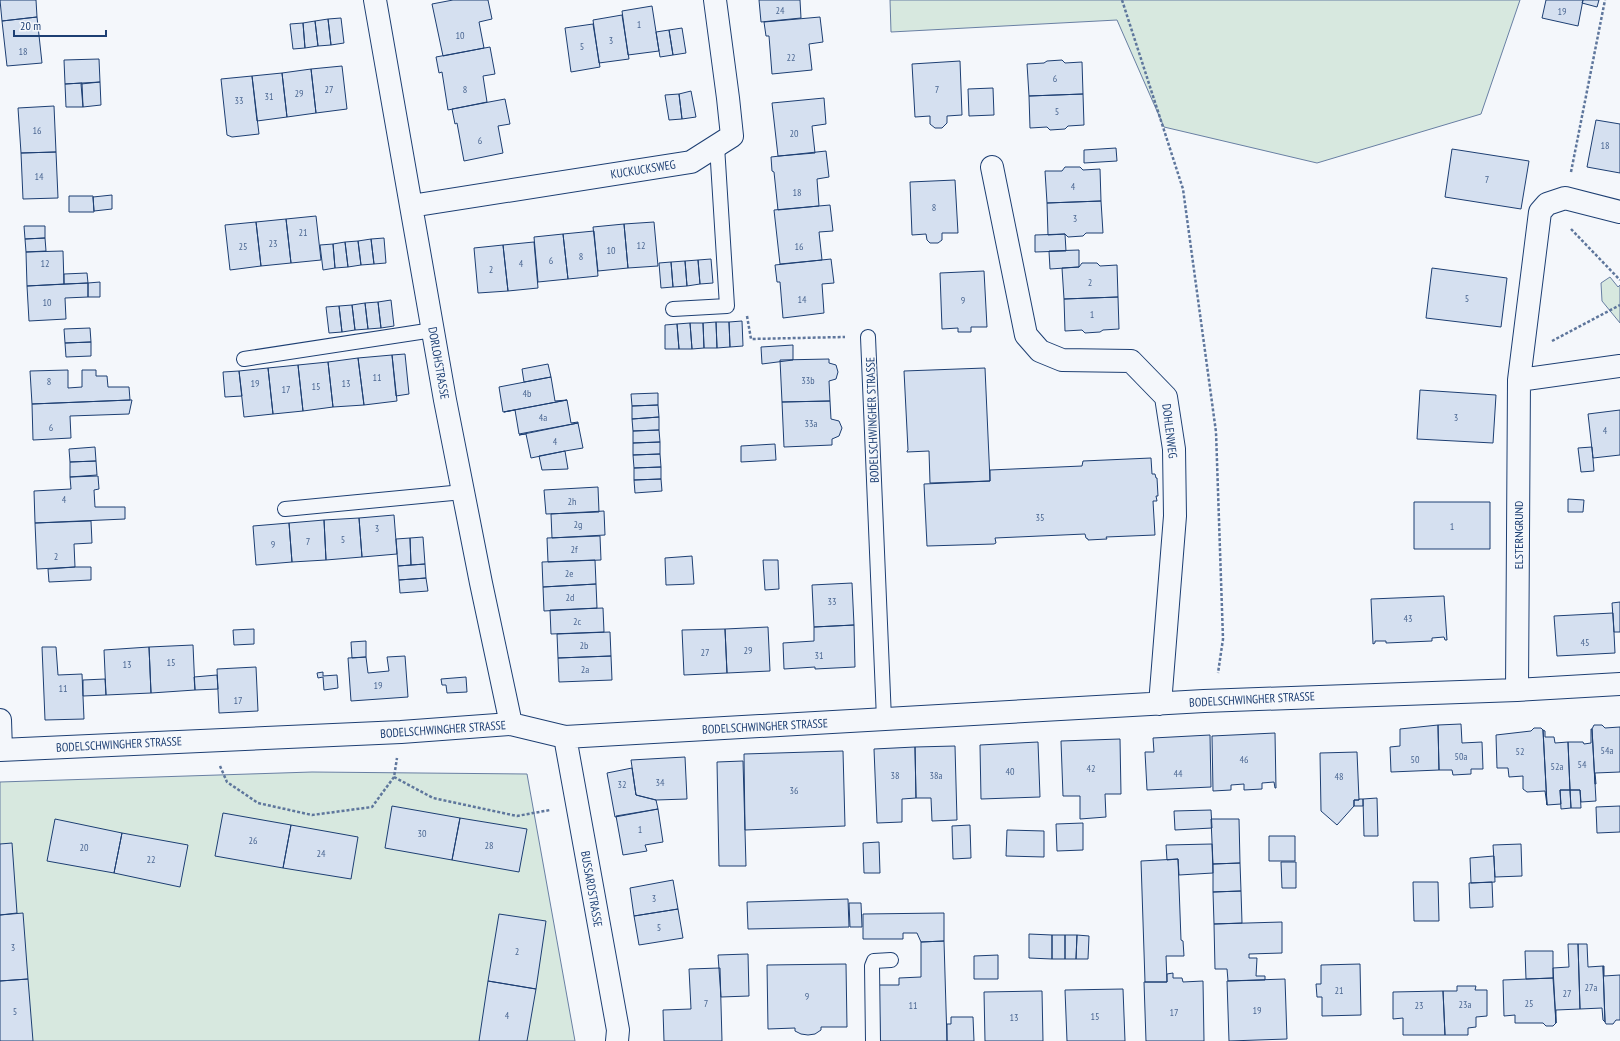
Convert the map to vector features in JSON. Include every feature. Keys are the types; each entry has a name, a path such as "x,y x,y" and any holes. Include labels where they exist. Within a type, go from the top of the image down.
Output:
{"street":[{"name":"DORLOHSTRASSE","path":"375,0 463,492 511,724"},
{"name":"KUCKUCKSWEG","path":"411,206 691,162 732,136 715,0"},
{"name":"DOHLENWEG","path":"992,167 1026,335 1040,351 1062,360 1131,361 1166,397 1174,449 1175,516 1160,704"},
{"path":"1556,201 1620,212"},
{"name":"ELSTERNGRUND","path":"1517,690 1519,380 1540,212 1556,201"},
{"path":"1519,380 1620,366"},
{"name":"BODELSCHWINGHER STRASSE","path":"1,750 401,732 511,724 565,737 1213,701 1517,690 1620,684"},
{"path":"0,720 1,750"},
{"name":"BUSSARDSTRASSE","path":"565,737 618,1030 617,1041"}],"lane":[{"path":"672,309 727,306 717,146"},
{"path":"244,359 433,330"},
{"name":"BODELSCHWINGHER STRASSE","path":"868,337 884,719"},
{"path":"285,509 463,492"},
{"path":"873,1041 872,966 874,961 891,960"}],"path":[{"path":"1122,0 1183,189 1215,425 1223,639 1213,701"},
{"path":"1605,0 1556,201 1620,280"},
{"path":"1522,357 1620,305"},
{"path":"747,315 750,339 868,337"},
{"path":"209,740 227,782 258,803 312,815 372,807 394,777 401,732"},
{"path":"394,777 433,798 517,816 577,804"}],"shaded area":[{"path":"890,0 1520,0 1481,114 1317,163 1164,127 1117,20 891,32"},
{"path":"1610,277 1618,287 1620,285 1620,323 1602,301 1601,283"},
{"path":"312,772 527,774 575,1041 0,1041 0,782"}],"building":[{"path":"0,0 36,0 37,17 2,21"},
{"path":"453,0 488,0 492,19 479,22 484,48 443,56 432,4"},
{"path":"759,0 800,0 801,18 761,22"},
{"path":"1546,0 1583,0 1578,26 1542,18"},
{"path":"1583,0 1599,0 1597,7 1582,3"},
{"path":"652,6 659,51 628,55 622,11"},
{"path":"622,15 629,59 599,63 593,20"},
{"path":"37,17 42,63 7,66 2,21"},
{"path":"820,17 823,42 809,44 812,70 772,74 769,36 766,36 764,22"},
{"path":"341,18 344,43 331,45 328,19"},
{"path":"328,19 331,45 318,46 315,21"},
{"path":"315,21 318,46 305,48 303,23"},
{"path":"303,23 305,48 293,49 290,24"},
{"path":"593,24 600,67 571,72 565,28"},
{"path":"682,28 686,53 673,55 669,30"},
{"path":"669,30 673,55 660,57 656,32"},
{"path":"490,47 495,74 483,76 487,102 448,110 442,72 439,73 436,57"},
{"path":"99,59 100,82 65,84 64,60"},
{"path":"1062,60 1065,63 1082,62 1083,94 1029,96 1027,64"},
{"path":"960,61 962,115 947,116 947,123 942,128 935,128 930,124 930,116 915,117 912,64"},
{"path":"342,66 347,109 316,113 311,69"},
{"path":"311,69 316,113 287,117 282,73"},
{"path":"282,73 287,117 257,121 252,76"},
{"path":"252,76 259,134 232,137 227,135 221,79"},
{"path":"100,82 101,105 83,107 81,84"},
{"path":"82,83 83,107 66,107 65,84"},
{"path":"993,88 994,115 969,116 968,89"},
{"path":"691,91 696,117 682,119 679,94"},
{"path":"679,94 682,119 669,120 665,95"},
{"path":"1083,94 1084,125 1068,126 1065,129 1050,130 1047,127 1030,128 1029,96"},
{"path":"824,98 826,124 812,126 815,153 778,156 772,103"},
{"path":"505,99 510,124 498,126 503,153 464,161 457,123 455,124 452,109"},
{"path":"54,106 56,152 21,153 18,108"},
{"path":"1596,120 1620,124 1620,173 1587,167"},
{"path":"1116,148 1117,161 1084,163 1084,150"},
{"path":"1452,149 1529,161 1521,209 1445,197"},
{"path":"826,151 829,177 817,179 819,206 778,210 771,157"},
{"path":"56,152 58,198 23,199 21,153"},
{"path":"1065,167 1080,167 1083,170 1100,169 1101,201 1047,203 1045,171 1062,171"},
{"path":"955,180 958,233 942,233 942,240 938,243 930,243 927,240 926,234 912,235 910,182"},
{"path":"112,195 112,209 94,211 93,197"},
{"path":"69,196 93,196 94,212 69,212"},
{"path":"1101,201 1103,233 1086,233 1083,236 1068,237 1065,234 1048,235 1047,203"},
{"path":"830,205 833,231 819,232 822,260 780,264 774,210"},
{"path":"316,216 321,260 291,263 286,219"},
{"path":"286,219 291,263 261,266 256,222"},
{"path":"256,222 261,266 230,270 225,225"},
{"path":"654,222 658,266 628,268 624,224"},
{"path":"624,224 628,268 598,271 593,227"},
{"path":"24,226 45,226 45,238 25,239"},
{"path":"594,231 598,276 568,279 563,234"},
{"path":"563,234 568,279 538,282 534,237"},
{"path":"1065,234 1066,251 1035,252 1035,235"},
{"path":"45,238 46,251 26,252 25,239"},
{"path":"384,238 386,263 374,264 371,239"},
{"path":"371,239 374,264 361,265 358,241"},
{"path":"358,241 361,265 348,267 345,242"},
{"path":"345,242 348,267 335,268 333,244"},
{"path":"534,242 538,288 508,291 503,245"},
{"path":"333,244 335,268 323,270 320,245"},
{"path":"503,245 508,291 478,293 474,248"},
{"path":"1079,250 1079,267 1050,269 1049,251"},
{"path":"63,251 64,284 27,286 26,252"},
{"path":"711,259 713,283 700,284 698,260"},
{"path":"831,259 834,283 822,284 824,313 783,318 780,282 777,282 775,265"},
{"path":"698,260 700,284 687,286 685,261"},
{"path":"685,261 687,286 673,287 671,262"},
{"path":"671,262 673,287 661,288 659,263"},
{"path":"1082,263 1097,263 1100,266 1117,265 1118,297 1064,299 1062,268 1079,267"},
{"path":"1432,268 1507,278 1501,327 1426,318"},
{"path":"984,271 987,327 971,327 971,332 958,332 958,328 942,329 940,273"},
{"path":"87,273 88,283 64,284 64,274"},
{"path":"100,282 100,297 88,297 88,283"},
{"path":"88,283 88,297 65,298 66,319 29,321 27,286"},
{"path":"1118,297 1119,329 1085,333 1082,330 1065,331 1064,299"},
{"path":"391,300 394,326 381,328 378,302"},
{"path":"378,302 381,328 368,329 365,303"},
{"path":"365,303 368,329 355,330 352,305"},
{"path":"352,305 355,330 342,332 339,306"},
{"path":"339,306 342,332 329,333 326,307"},
{"path":"742,321 743,346 730,347 729,322"},
{"path":"716,322 717,348 704,348 703,323"},
{"path":"716,322 729,322 730,347 717,348"},
{"path":"690,323 692,349 679,349 677,324"},
{"path":"690,323 703,323 704,348 692,349"},
{"path":"677,324 679,349 665,349 665,325"},
{"path":"90,328 91,342 65,343 64,329"},
{"path":"91,342 91,356 66,357 65,343"},
{"path":"793,345 793,360 762,364 761,347"},
{"path":"405,354 409,394 396,396 392,355"},
{"path":"392,355 397,401 364,405 358,358"},
{"path":"358,358 364,405 333,407 328,362"},
{"path":"829,359 829,363 836,365 838,372 836,379 829,381 830,401 782,402 780,360"},
{"path":"328,362 333,407 303,411 298,365"},
{"path":"548,364 551,377 524,382 522,369"},
{"path":"298,365 303,411 273,414 268,368"},
{"path":"268,368 273,414 244,417 239,371"},
{"path":"985,368 990,481 930,483 929,451 907,452 904,371"},
{"path":"68,370 68,388 82,387 82,370 96,370 96,376 107,376 108,387 129,387 130,400 32,404 30,371"},
{"path":"239,371 242,396 225,397 223,372"},
{"path":"551,377 555,401 567,400 503,412 499,387"},
{"path":"1420,390 1496,395 1493,443 1417,439"},
{"path":"658,393 658,405 632,406 631,394"},
{"path":"132,400 129,414 70,416 71,438 33,440 32,404"},
{"path":"567,400 571,423 578,423 519,434 515,410 504,412"},
{"path":"830,401 831,419 839,421 842,428 839,436 832,439 832,445 784,447 782,402"},
{"path":"658,405 659,417 632,419 632,406"},
{"path":"1620,410 1620,455 1593,458 1588,414"},
{"path":"659,417 659,430 633,431 632,419"},
{"path":"578,423 583,448 531,458 526,434 519,435"},
{"path":"659,430 660,442 633,443 633,431"},
{"path":"660,442 660,454 633,455 633,443"},
{"path":"775,444 776,460 741,462 741,446"},
{"path":"95,447 96,461 70,462 69,449"},
{"path":"1592,447 1594,471 1581,472 1578,448"},
{"path":"565,451 568,469 542,470 539,456"},
{"path":"660,454 661,467 634,468 633,455"},
{"path":"1151,458 1152,474 1155,474 1157,478 1158,496 1156,496 1157,501 1153,501 1155,535 1106,537 1107,539 1088,540 1085,534 995,538 996,543 994,544 927,546 924,484 990,481 990,470 1082,466 1083,461"},
{"path":"96,461 97,475 70,477 70,462"},
{"path":"661,467 661,479 634,480 634,468"},
{"path":"98,476 99,489 94,490 95,507 125,507 125,519 35,523 34,491 71,489 70,477"},
{"path":"661,479 662,491 635,493 634,480"},
{"path":"598,487 599,512 546,514 544,490"},
{"path":"1568,499 1584,500 1583,512 1568,512"},
{"path":"1414,502 1490,502 1490,549 1414,549"},
{"path":"604,511 605,535 552,538 551,514"},
{"path":"394,515 397,554 362,557 359,518"},
{"path":"359,518 362,557 326,560 324,520"},
{"path":"324,520 326,560 292,562 289,523"},
{"path":"91,521 92,543 74,544 75,567 37,569 35,523"},
{"path":"289,523 292,562 256,565 253,526"},
{"path":"600,536 601,560 548,562 547,538"},
{"path":"423,537 425,564 411,565 410,538"},
{"path":"410,538 411,565 398,566 396,539"},
{"path":"692,556 694,584 666,585 665,558"},
{"path":"595,560 596,584 543,587 542,562"},
{"path":"763,560 778,560 779,589 765,590"},
{"path":"425,564 426,578 399,580 398,566"},
{"path":"91,567 91,580 49,582 48,569"},
{"path":"426,578 428,591 400,593 399,580"},
{"path":"852,583 854,625 814,627 812,585"},
{"path":"596,584 597,608 544,611 543,587"},
{"path":"1444,596 1447,640 1445,640 1444,637 1432,638 1432,641 1386,643 1386,641 1375,641 1373,644 1371,599"},
{"path":"1620,602 1620,632 1614,632 1612,603"},
{"path":"603,608 604,632 551,634 550,610"},
{"path":"1613,613 1615,653 1557,656 1554,616"},
{"path":"854,625 855,667 784,669 783,643 814,641 814,627"},
{"path":"768,627 770,671 727,673 725,629"},
{"path":"254,629 254,644 234,645 233,630"},
{"path":"725,629 727,673 684,675 682,630"},
{"path":"610,632 611,656 558,658 557,634"},
{"path":"366,641 366,657 352,658 351,642"},
{"path":"193,645 195,690 151,693 149,647"},
{"path":"42,647 56,647 58,675 82,674 84,719 45,720"},
{"path":"149,647 151,693 106,695 104,650"},
{"path":"405,656 408,697 351,701 348,658 366,657 368,673 389,671 387,657"},
{"path":"611,656 612,680 559,682 558,658"},
{"path":"256,667 258,711 219,713 217,669"},
{"path":"323,672 323,676 337,675 338,688 324,690 323,677 318,678 317,673"},
{"path":"217,675 218,689 195,690 194,677"},
{"path":"466,677 467,692 447,693 446,685 442,685 441,679"},
{"path":"105,679 106,695 83,696 83,680"},
{"path":"1461,724 1462,743 1482,742 1483,769 1471,769 1471,774 1453,775 1452,770 1439,770 1438,725"},
{"path":"1438,725 1439,770 1391,772 1390,747 1400,746 1400,729"},
{"path":"1594,725 1602,725 1605,728 1620,727 1620,772 1595,773 1596,784 1595,784 1592,729"},
{"path":"1534,728 1541,728 1543,730 1547,805 1545,791 1527,792 1523,789 1523,776 1509,777 1508,768 1497,768 1496,735 1531,731"},
{"path":"1591,729 1596,801 1581,802 1580,790 1570,790 1568,742 1583,742 1584,744 1591,743"},
{"path":"1543,730 1545,731 1545,737 1554,737 1555,743 1568,742 1570,790 1560,790 1561,804 1547,805"},
{"path":"1275,733 1276,788 1274,782 1262,783 1262,789 1244,790 1244,784 1231,785 1231,790 1213,791 1212,736"},
{"path":"1210,735 1211,787 1147,790 1145,752 1154,752 1153,738"},
{"path":"1120,739 1121,794 1105,794 1106,817 1080,819 1080,796 1063,796 1061,741"},
{"path":"1038,742 1040,797 981,799 980,745"},
{"path":"955,746 957,820 932,821 931,798 916,798 915,747"},
{"path":"915,747 916,798 902,799 902,822 877,823 874,749"},
{"path":"843,751 845,826 745,830 744,754"},
{"path":"1357,752 1359,800 1354,800 1354,806 1337,825 1321,811 1320,753"},
{"path":"685,757 687,799 656,800 636,795 631,760"},
{"path":"743,761 746,866 719,866 717,762"},
{"path":"632,768 636,795 656,800 658,809 615,817 607,773"},
{"path":"1560,790 1570,790 1571,808 1561,809"},
{"path":"1570,790 1580,790 1581,808 1571,808"},
{"path":"1377,798 1378,836 1364,836 1363,799"},
{"path":"1363,799 1363,806 1354,806 1354,800"},
{"path":"392,806 460,818 452,860 385,848"},
{"path":"1620,806 1620,832 1597,833 1596,807"},
{"path":"658,809 663,842 645,845 647,851 623,855 616,816"},
{"path":"1211,810 1212,828 1175,830 1174,811"},
{"path":"223,813 291,825 283,868 215,856"},
{"path":"460,818 527,829 519,872 452,860"},
{"path":"55,819 122,833 114,873 47,861"},
{"path":"1211,819 1239,819 1240,863 1213,864"},
{"path":"1083,823 1083,850 1057,851 1056,824"},
{"path":"291,825 358,837 351,879 283,868"},
{"path":"970,825 971,858 953,859 952,826"},
{"path":"1007,830 1044,831 1044,857 1006,856"},
{"path":"122,833 188,845 180,887 114,873"},
{"path":"1269,836 1295,836 1295,861 1269,861"},
{"path":"879,842 880,873 864,873 863,843"},
{"path":"12,843 17,913 0,915 0,844"},
{"path":"1212,844 1213,873 1179,875 1178,859 1167,860 1166,845"},
{"path":"1521,844 1522,876 1495,877 1493,845"},
{"path":"1494,856 1495,882 1471,883 1470,858"},
{"path":"1178,859 1181,940 1183,941 1184,956 1166,956 1167,982 1145,982 1141,861"},
{"path":"1281,862 1296,862 1296,888 1282,888"},
{"path":"1240,863 1241,891 1213,892 1213,864"},
{"path":"673,880 678,909 634,916 630,888"},
{"path":"1413,882 1438,882 1439,921 1414,921"},
{"path":"1492,882 1493,907 1470,908 1469,883"},
{"path":"1241,891 1242,923 1214,924 1213,892"},
{"path":"848,899 849,927 748,929 747,902"},
{"path":"849,903 861,903 862,927 850,927"},
{"path":"678,909 683,938 639,945 634,916"},
{"path":"23,913 28,979 0,981 0,915"},
{"path":"944,913 944,941 921,942 917,933 903,933 903,939 863,939 863,914"},
{"path":"499,914 546,921 536,989 488,981"},
{"path":"1282,922 1282,953 1249,954 1249,958 1257,958 1256,976 1265,976 1265,980 1228,981 1227,969 1215,969 1214,924"},
{"path":"1029,934 1052,935 1052,959 1029,958"},
{"path":"1052,935 1065,935 1065,959 1052,959"},
{"path":"1065,935 1077,935 1076,959 1065,959"},
{"path":"1077,935 1089,936 1088,959 1076,959"},
{"path":"944,941 947,1041 880,1041 879,985 899,985 899,978 921,977 921,942"},
{"path":"1568,944 1578,944 1580,1009 1556,1010 1556,1023 1553,968 1569,967"},
{"path":"1578,944 1587,944 1588,967 1603,966 1605,1022 1603,1020 1602,1008 1580,1009"},
{"path":"1525,951 1553,951 1553,978 1526,979"},
{"path":"748,954 749,996 721,997 718,955"},
{"path":"998,955 998,979 974,979 974,956"},
{"path":"846,964 847,1027 821,1027 821,1030 815,1034 808,1035 795,1031 795,1028 768,1029 767,965"},
{"path":"1360,964 1361,1015 1322,1016 1322,997 1317,997 1316,984 1321,984 1321,965"},
{"path":"1603,966 1604,976 1620,975 1620,1020 1616,1020 1613,1024 1606,1024 1605,1022"},
{"path":"720,968 722,1041 664,1041 663,1010 691,1009 689,969"},
{"path":"1173,973 1173,978 1182,978 1183,982 1203,981 1204,1041 1146,1041 1144,982 1167,982 1167,974"},
{"path":"1553,978 1556,1023 1553,1026 1546,1026 1543,1023 1515,1023 1515,1015 1504,1016 1503,980"},
{"path":"28,979 33,1041 0,1041 0,981"},
{"path":"1285,979 1287,1039 1229,1041 1227,981"},
{"path":"488,981 536,989 527,1041 479,1041"},
{"path":"1457,986 1476,986 1475,990 1487,990 1487,1016 1476,1017 1476,1027 1468,1028 1468,1035 1445,1035 1443,991 1457,991"},
{"path":"1123,989 1125,1041 1067,1041 1065,990"},
{"path":"1042,991 1043,1041 985,1041 984,992"},
{"path":"1443,991 1445,1035 1403,1035 1403,1018 1393,1019 1393,992"},
{"path":"951,1017 973,1017 974,1041 947,1041 947,1024 951,1024"}]}
